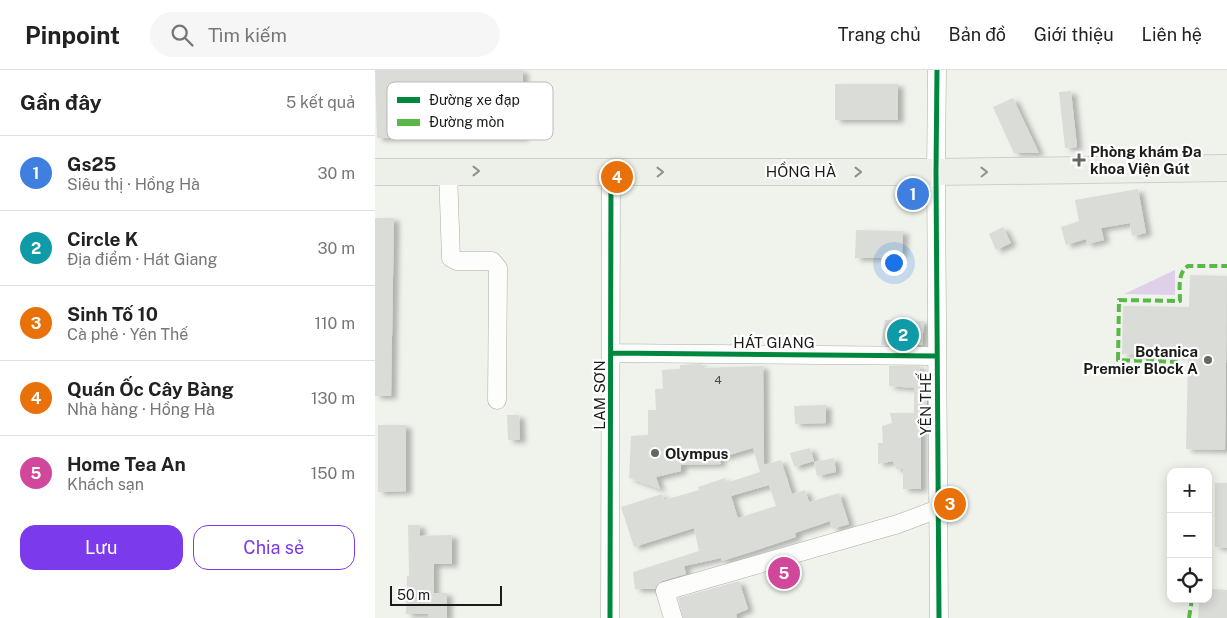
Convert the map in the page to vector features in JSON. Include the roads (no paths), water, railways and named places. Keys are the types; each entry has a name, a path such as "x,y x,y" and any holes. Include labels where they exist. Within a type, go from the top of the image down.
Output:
{"main road":[{"name":"HỒNG HÀ","path":"375,172 936,172 1227,168"}],"street":[{"name":"YÊN THẾ","path":"937,70 939,618"},
{"path":"448,171 451,258 457,261 492,261 498,268 497,400"},
{"name":"LAM SƠN","path":"611,172 611,618"},
{"name":"HÁT GIANG","path":"611,353 937,356"},
{"path":"673,618 665,591 898,524 938,509"}],"place":[{"name":"Phòng khám Đa khoa Viện Gút","path":"1079,160"},
{"name":"Quán Ốc Cây Bàng","path":"617,177"},
{"name":"Gs25","path":"913,194"},
{"name":"Circle K","path":"903,335"},
{"name":"Botanica Premier Block A","path":"1208,360"},
{"name":"Olympus","path":"655,453"},
{"name":"Sinh Tố 10","path":"950,504"},
{"name":"Home Tea An","path":"784,573"}]}
